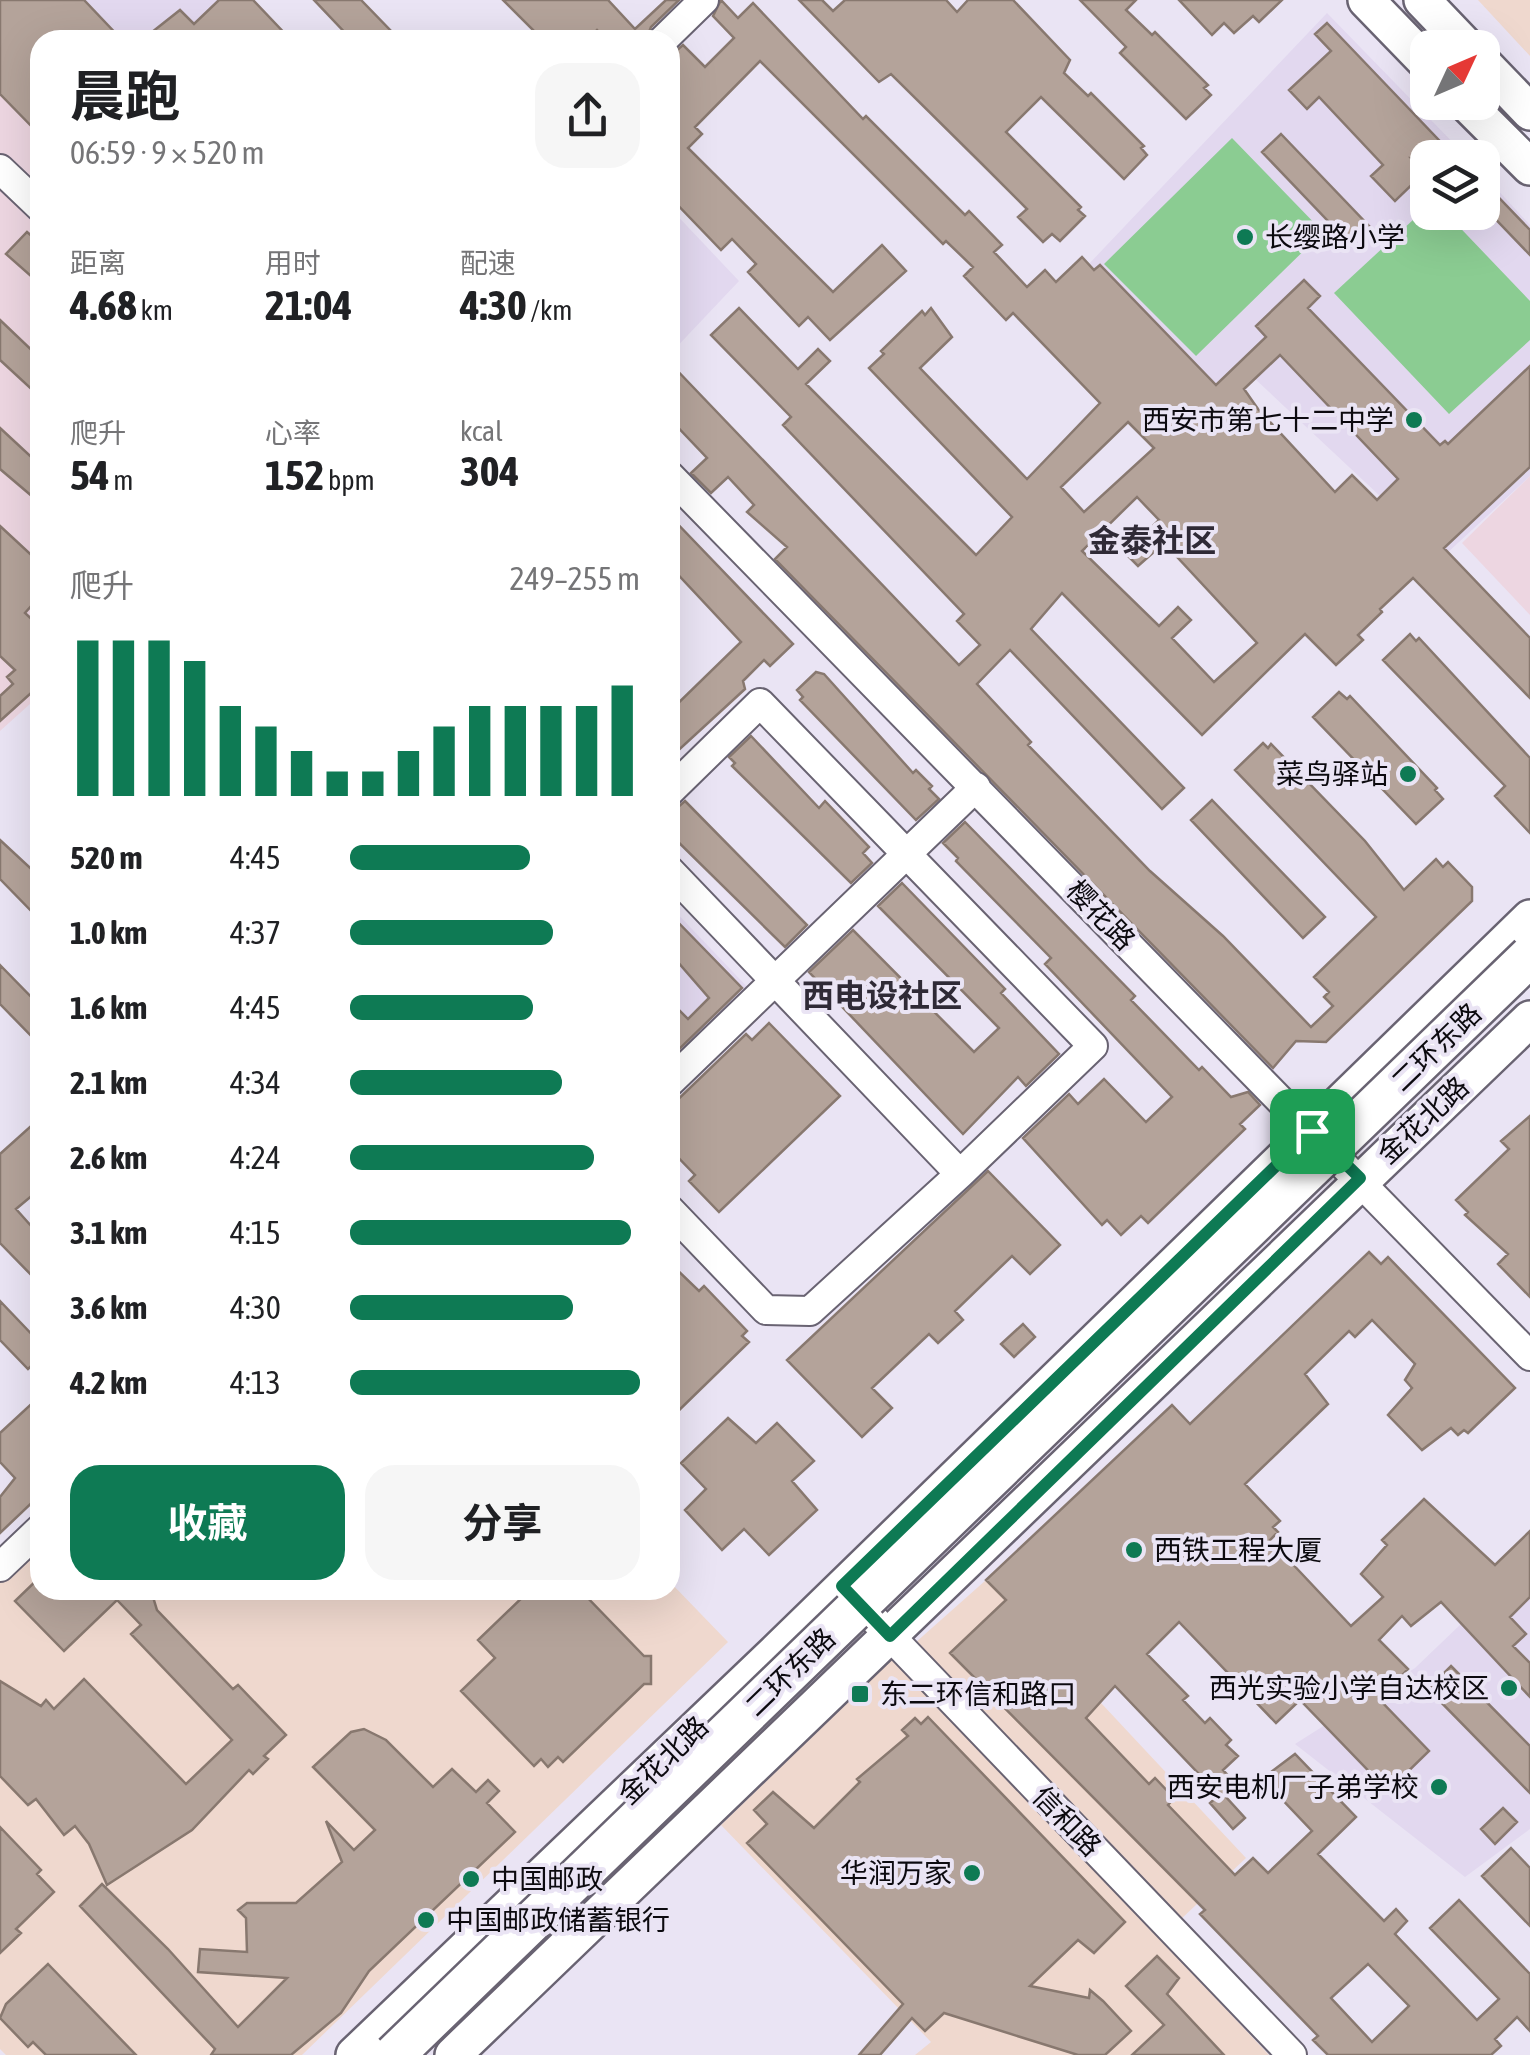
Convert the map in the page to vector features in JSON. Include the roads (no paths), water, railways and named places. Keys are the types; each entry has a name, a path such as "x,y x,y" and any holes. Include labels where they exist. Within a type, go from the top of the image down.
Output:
{"highway":[{"name":"二环东路","path":"394,2055 1529,928"},
{"name":"二环东路","path":"431,2055 1530,992"}],"main road":[{"path":"1366,0 1410,45"},
{"path":"1422,0 1451,30"},
{"path":"1500,81 1530,112"},
{"path":"1483,120 1530,167"},
{"name":"金花北路","path":"354,2055 1312,1131 1529,928"},
{"name":"金花北路","path":"453,2055 1360,1178 1530,1019"}],"street":[{"path":"673,30 704,0"},
{"path":"5,183 30,200"},
{"name":"樱花路","path":"680,486 1530,1356"},
{"path":"680,781 760,703 1093,1046 810,1312 766,1310 680,1220"},
{"path":"680,1072 976,787"},
{"path":"680,881 960,1174"},
{"path":"0,1567 30,1538"},
{"name":"信和路","path":"842,1586 1292,2055"}],"place":[{"name":"长缨路小学","path":"1245,237"},
{"name":"西安市第七十二中学","path":"1414,420"},
{"name":"菜鸟驿站","path":"1408,774"},
{"name":"西铁工程大厦","path":"1134,1550"},
{"name":"西光实验小学自达校区","path":"1509,1688"},
{"name":"东二环信和路口","path":"860,1694"},
{"name":"西安电机厂子弟学校","path":"1439,1787"},
{"name":"华润万家","path":"972,1873"},
{"name":"中国邮政","path":"471,1879"},
{"name":"中国邮政储蓄银行","path":"426,1920"}],"district":[{"name":"金泰社区","path":"1152,540"},
{"name":"西电设社区","path":"882,995"}]}
